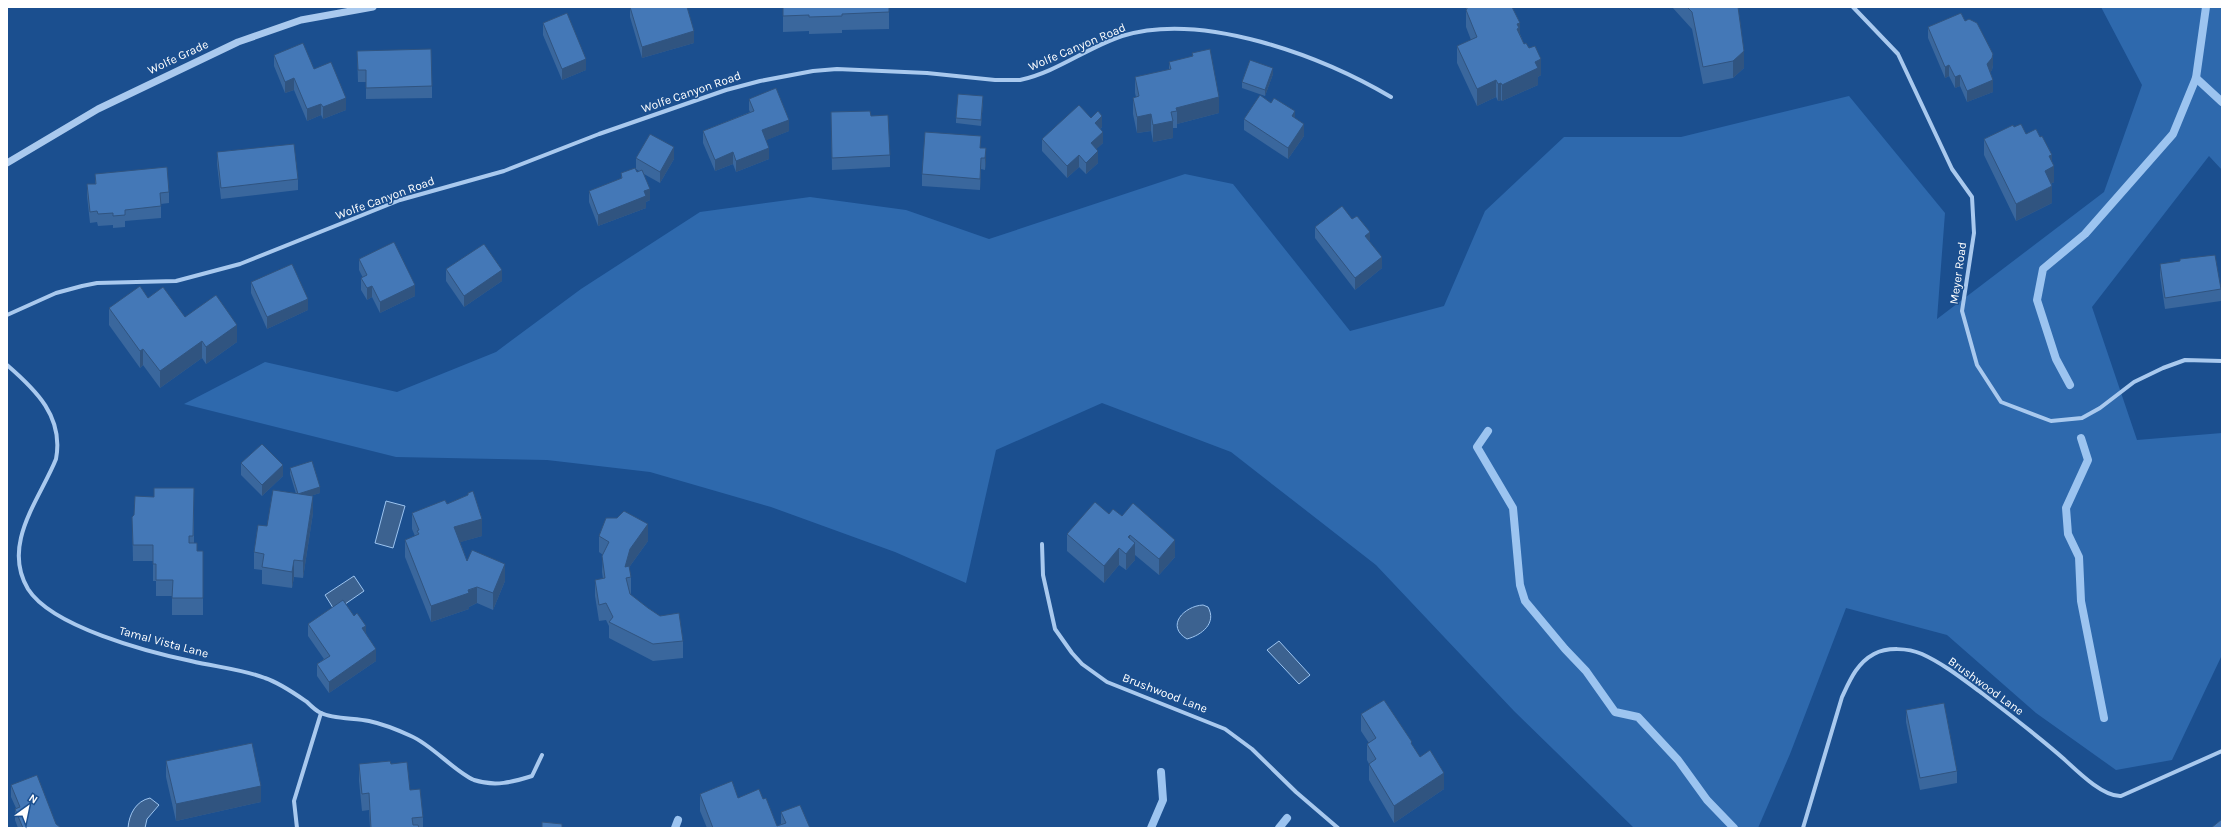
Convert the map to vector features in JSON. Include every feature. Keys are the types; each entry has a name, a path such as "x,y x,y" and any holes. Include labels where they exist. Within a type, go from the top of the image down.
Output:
{"street":[{"name":"Wolfe Grade","path":"7,163 98,109 238,42 300,20 373,7"},
{"name":"Meyer Road","path":"1854,7 1898,54 1952,169 1972,197 1974,233 1962,311 1977,365 2002,402 2051,421 2082,418 2100,408 2134,382 2163,368 2185,360 2222,360"},
{"name":"Wolfe Canyon Road","path":"7,315 56,293 82,286 176,280 234,266 269,254 400,200 504,170 564,147 726,90 760,81 813,71 849,69 1020,80 1044,74 1090,49 1122,36 1154,30 1189,28 1251,40 1315,60 1354,77 1390,97"},
{"name":"Tamal Vista Lane","path":"7,365 30,386 47,406 56,427 58,439 56,459 26,519 20,543 20,565 23,578 35,598 57,616 70,623 100,634 178,658 237,669 267,678 288,690 321,713 369,721 413,737 474,780 503,784 532,776 542,755"},
{"name":"Brushwood Lane","path":"1042,544 1043,575 1055,629 1082,664 1107,682 1225,729 1252,749 1296,792 1338,828"},
{"name":"Brushwood Lane","path":"1803,828 1842,697 1850,679 1866,659 1876,653 1889,650 1903,650 1921,654 1952,671 2037,736 2090,781 2113,797 2121,796 2222,751"},
{"path":"297,828 294,801 321,713"}],"shaded area":[{"path":"2101,7 2222,7 2222,170 2209,156 2092,307 2137,440 2222,433 2222,655 2172,760 2116,770 2036,713 1947,635 1846,608 1790,754 1758,828 1634,828 1514,711 1376,565 1231,452 1102,403 996,450 966,583 895,552 771,507 650,472 547,460 396,457 184,404 265,362 397,392 496,352 581,289 700,212 810,197 906,210 989,239 1185,174 1233,184 1350,331 1444,306 1485,211 1564,137 1681,137 1849,96 1945,213 1937,319 2104,192 2142,85"},
{"path":"386,501 405,506 393,548 375,543"},
{"path":"354,576 364,591 335,611 325,595"},
{"path":"1203,605 1208,607 1210,613 1211,618 1209,623 1198,635 1187,639 1181,634 1177,623 1189,609"},
{"path":"1279,641 1310,675 1299,684 1267,650"},
{"path":"150,798 159,805 147,819 145,828 128,828 134,809 141,802"}],"building":[{"path":"630,7 687,7 694,31 642,47"},
{"path":"783,7 889,7 889,12 842,14 842,16 783,16"},
{"path":"1467,7 1512,7 1520,23 1517,24 1519,28 1517,29 1524,44 1526,43 1529,48 1535,46 1541,59 1535,62 1538,68 1502,85 1501,83 1498,84 1496,80 1477,89 1457,46 1477,37 1466,10"},
{"path":"1687,7 1738,7 1744,51 1733,61 1703,67 1692,12"},
{"path":"567,13 586,59 562,69 543,23"},
{"path":"1961,13 1965,21 1969,19 1977,23 1993,54 1992,58 1987,64 1993,80 1967,91 1960,75 1955,77 1949,65 1945,67 1928,27"},
{"path":"303,43 314,69 331,62 346,98 323,107 321,104 307,109 294,78 285,82 274,55"},
{"path":"431,49 432,86 366,88 366,70 358,70 357,51"},
{"path":"1210,49 1219,97 1176,108 1177,111 1171,112 1173,121 1153,125 1151,114 1137,117 1133,98 1139,96 1135,77 1171,69 1169,62 1193,56 1192,53"},
{"path":"1250,60 1273,68 1265,90 1242,82"},
{"path":"776,88 789,120 762,130 769,148 736,161 733,152 715,160 703,131 754,111 749,99"},
{"path":"958,94 983,96 981,120 956,118"},
{"path":"1260,95 1271,103 1274,98 1295,111 1292,116 1304,124 1288,148 1244,119"},
{"path":"1079,105 1091,118 1098,111 1102,116 1095,123 1103,132 1091,143 1098,151 1086,163 1079,155 1067,166 1042,139"},
{"path":"870,111 871,116 888,115 890,155 832,158 831,112"},
{"path":"2021,124 2026,134 2036,129 2040,137 2042,136 2052,155 2049,156 2054,166 2045,171 2052,186 2016,204 1984,139 2013,125 2014,127"},
{"path":"925,132 981,136 980,148 986,148 985,158 981,158 980,179 922,174"},
{"path":"650,134 674,147 660,172 636,158"},
{"path":"294,144 298,179 221,188 217,152"},
{"path":"167,167 169,192 160,193 161,206 125,210 125,215 113,216 113,213 98,214 97,211 90,212 87,184 96,184 95,174"},
{"path":"635,168 637,172 642,170 650,189 644,191 646,196 598,215 589,191 622,178 621,173"},
{"path":"1342,206 1352,219 1357,216 1370,232 1365,236 1382,257 1355,278 1315,227"},
{"path":"394,242 415,285 380,302 372,286 367,288 361,278 367,275 359,259"},
{"path":"484,244 502,270 464,296 446,269"},
{"path":"2215,255 2221,289 2165,298 2160,264 2180,261 2180,259"},
{"path":"292,264 308,299 267,317 251,282"},
{"path":"140,286 148,298 163,287 185,317 216,295 237,325 206,347 202,341 160,371 143,349 140,351 109,308"},
{"path":"262,444 283,465 262,485 241,463"},
{"path":"312,461 320,487 298,494 290,468"},
{"path":"154,488 194,488 193,536 189,536 189,543 197,543 197,551 203,551 203,598 172,598 173,580 156,580 156,564 153,564 153,545 133,545 132,517 134,515 135,496 154,497"},
{"path":"273,490 313,496 303,561 294,560 292,572 262,567 264,554 254,552 258,525 267,526"},
{"path":"473,491 482,519 454,527 467,561 472,550 505,564 493,593 477,587 468,590 469,593 431,606 405,540 419,534 417,531 419,530 412,513 445,500 447,504 468,495 468,493"},
{"path":"1095,502 1109,514 1113,509 1122,516 1133,503 1175,540 1159,559 1130,535 1128,537 1135,543 1126,554 1119,548 1104,566 1067,534"},
{"path":"624,511 648,524 630,549 625,567 629,566 631,577 626,578 630,594 660,616 679,613 683,641 653,644 609,622 613,617 606,603 599,605 595,580 605,578 602,556 609,542 599,536 606,518 617,518"},
{"path":"343,600 354,616 357,613 366,626 362,628 376,649 329,682 317,664 330,656 308,624"},
{"path":"1384,700 1412,742 1411,743 1420,757 1430,750 1444,773 1394,806 1369,764 1376,759 1367,744 1376,738 1361,714"},
{"path":"1944,703 1957,771 1920,778 1906,710"},
{"path":"252,743 261,786 176,804 166,761"},
{"path":"390,761 391,764 407,762 410,790 420,789 423,817 412,818 413,825 418,825 419,828 371,828 369,793 362,794 359,764"},
{"path":"37,775 56,824 61,828 23,828 15,809 20,807 11,785"},
{"path":"732,781 738,798 759,789 763,799 766,798 777,826 786,823 781,812 800,805 810,828 713,828 700,794"},
{"path":"2222,819 2222,828 2211,828"},
{"path":"542,822 562,824 562,828 542,828"}],"waterway":[{"path":"2070,385 2056,359 2037,300 2043,269 2085,234 2173,134 2196,78 2206,7"},
{"path":"2196,78 2222,102"},
{"path":"1488,431 1477,447 1513,508 1520,585 1525,601 1565,649 1586,671 1615,712 1638,717 1678,760 1707,800 1734,828"},
{"path":"2081,438 2088,460 2066,508 2068,534 2079,557 2081,601 2104,718"},
{"path":"1151,828 1163,800 1161,772"},
{"path":"1279,828 1287,818"},
{"path":"675,828 678,820"}]}
